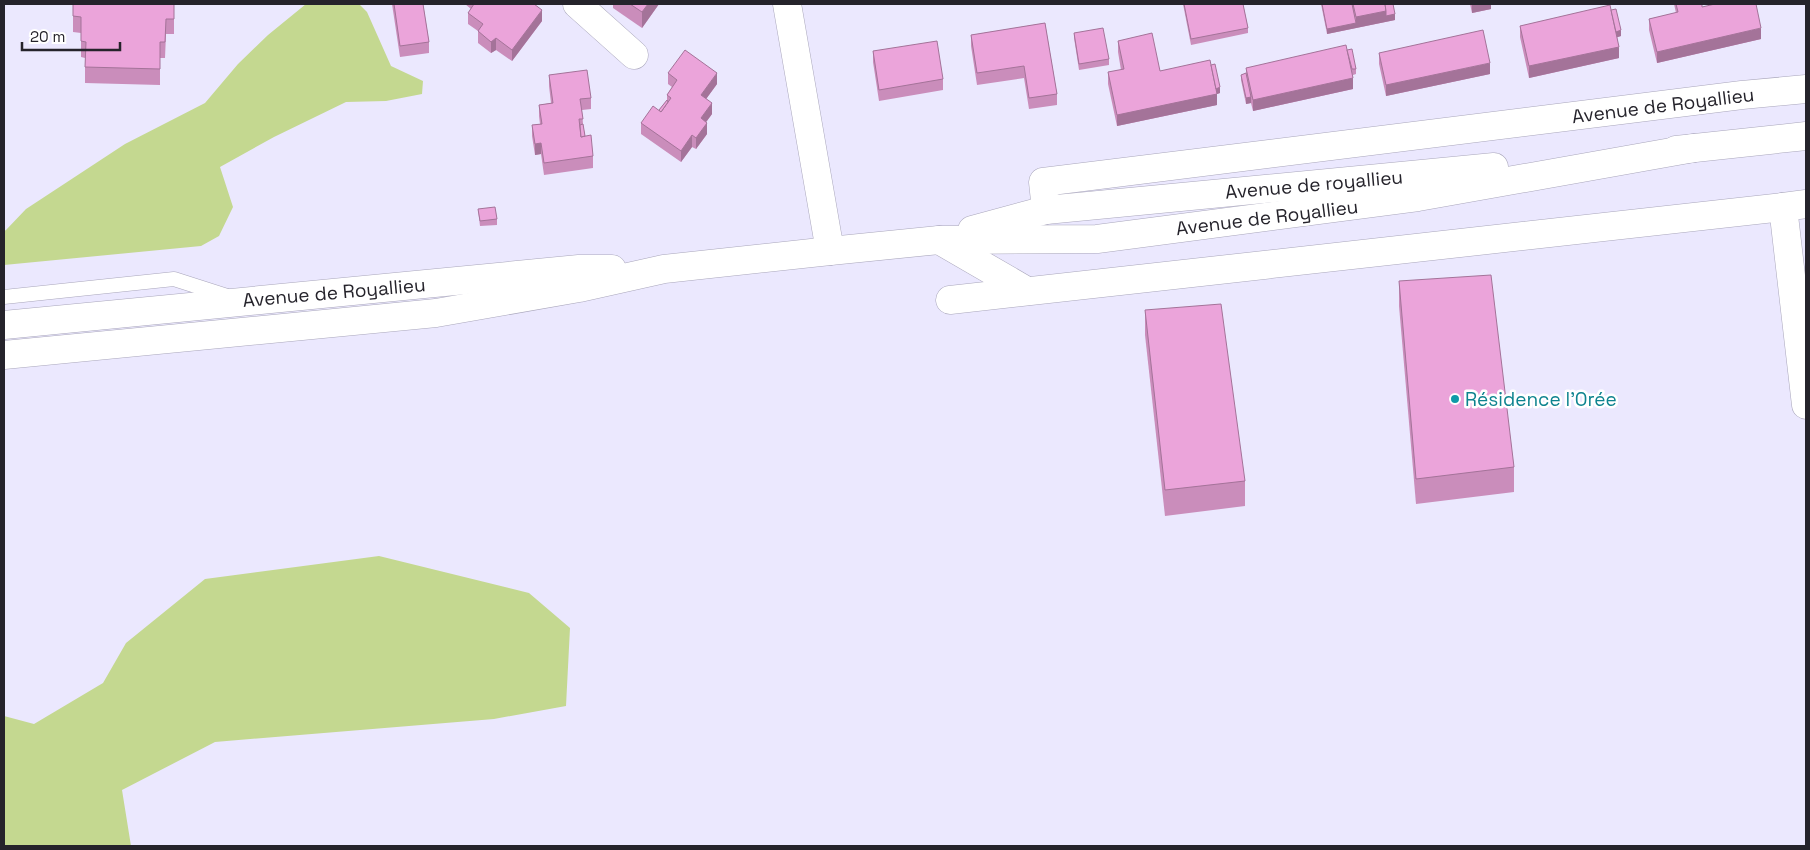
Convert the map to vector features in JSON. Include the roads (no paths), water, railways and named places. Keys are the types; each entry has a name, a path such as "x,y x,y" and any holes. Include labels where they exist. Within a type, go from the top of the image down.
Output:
{"main road":[{"path":"577,4 634,55"},
{"path":"788,4 830,251"},
{"name":"Avenue de Royallieu","path":"1046,210 1043,182 1806,89"},
{"path":"1694,148 1806,136"},
{"name":"Avenue de Royallieu","path":"938,240 1098,239 1418,197 1694,148"},
{"name":"Avenue de royallieu","path":"938,240 1046,210 1694,148"},
{"path":"950,300 1795,205 1806,405"},
{"path":"664,269 938,240 1027,291"},
{"name":"Avenue de Royallieu","path":"4,325 579,269 664,269"},
{"name":"Avenue de Royallieu","path":"4,355 436,313 579,288 664,269"}],"lane":[{"path":"4,297 174,279 241,301"}],"place":[{"name":"Résidence l'Orée","path":"1455,399"}]}
